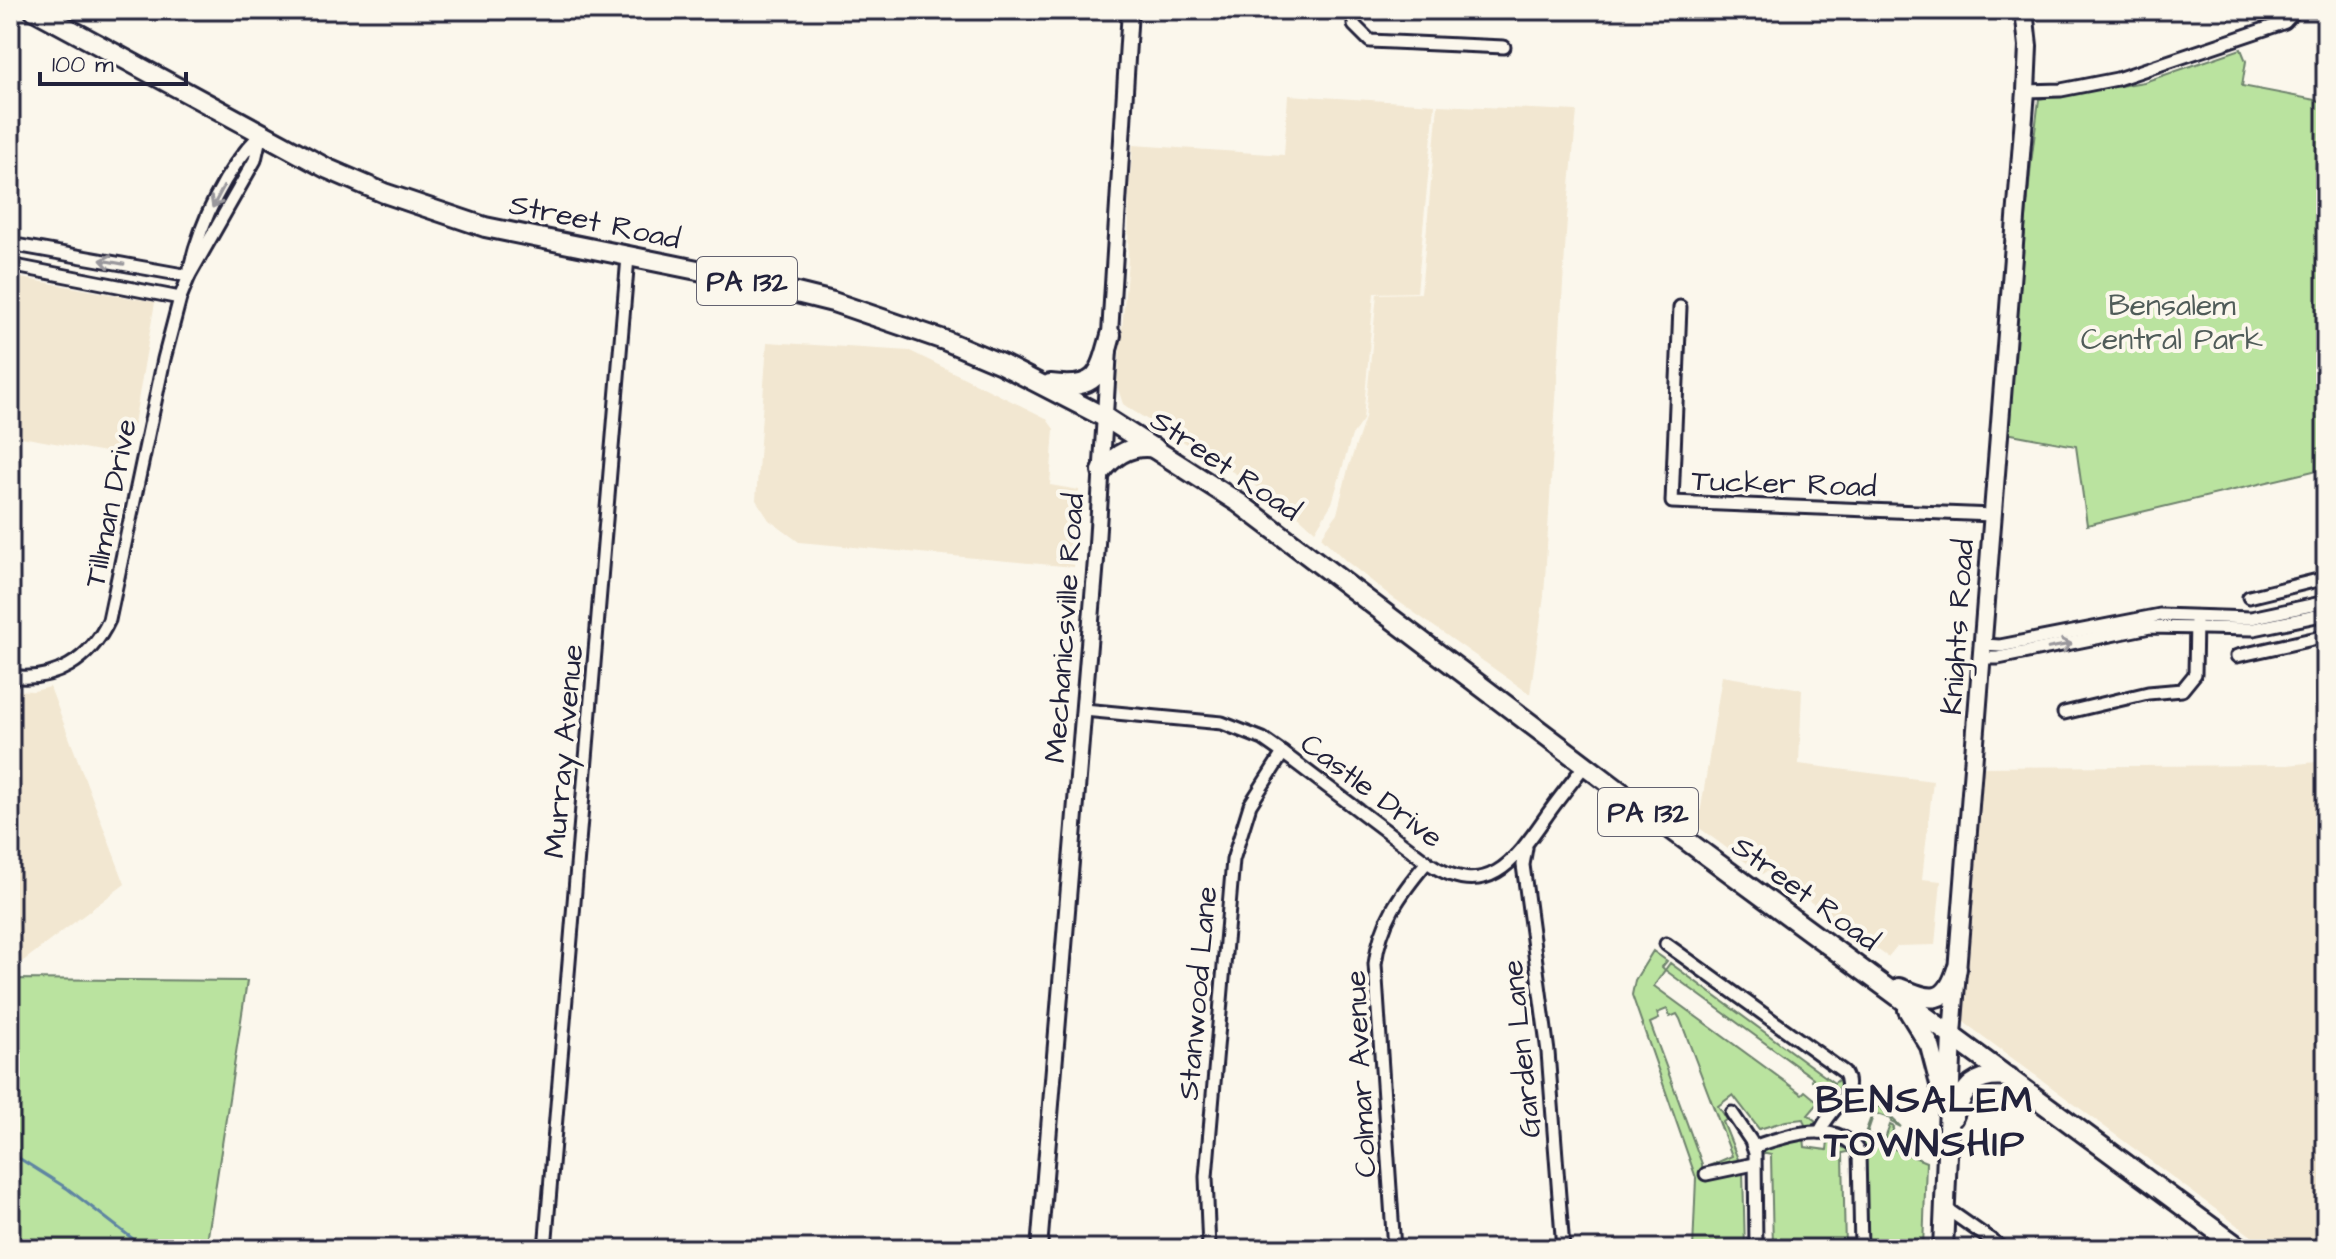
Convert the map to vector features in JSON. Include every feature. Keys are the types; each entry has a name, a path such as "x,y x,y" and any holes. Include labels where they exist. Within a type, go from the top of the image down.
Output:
{"main road":[{"name":"Street Road","path":"34,10 360,184 430,210 524,237 732,277 833,302 944,340 1038,382 1106,418 1239,503 1585,765 2009,1077 2215,1242 2241,1249"},
{"name":"Knights Road","path":"1943,1249 1952,1035 2026,91 2028,46 2024,10"},
{"path":"1038,382 1071,386 1089,382 1100,372 1111,335"},
{"path":"1102,471 1124,452 1136,448 1157,448"},
{"path":"1883,985 1931,999 1946,993 1957,969"},
{"path":"1883,985 1917,1020 1930,1046 1941,1078 1947,1130"},
{"path":"1947,1130 1968,1086 1984,1078 2009,1077"}],"street":[{"name":"Mechanicsville Road","path":"1039,1249 1106,418 1130,10"},
{"path":"1354,10 1354,25 1370,41 1504,47"},
{"path":"2026,91 2089,86 2135,74 2268,29 2285,22 2296,10"},
{"name":"Tillman Drive","path":"10,676 47,675 75,663 93,648 109,620 164,359 201,228 241,154 261,133"},
{"path":"10,244 189,276"},
{"name":"Murray Avenue","path":"545,1249 628,257"},
{"path":"10,265 180,298"},
{"name":"Tucker Road","path":"1680,307 1672,502 1993,515"},
{"path":"2249,597 2326,578"},
{"path":"1984,652 2150,627 2251,618 2326,602"},
{"path":"2196,622 2254,629 2326,614"},
{"path":"2064,713 2148,693 2182,690 2195,674 2196,622"},
{"path":"2237,656 2326,636"},
{"name":"Castle Drive","path":"1084,710 1222,723 1263,739 1427,862 1458,877 1479,877 1509,864 1526,846 1585,765"},
{"name":"Stanwood Lane","path":"1209,1249 1206,1177 1233,860 1250,805 1283,753"},
{"name":"Garden Lane","path":"1526,846 1523,865 1548,1052 1563,1249"},
{"name":"Colmar Avenue","path":"1394,1249 1375,964 1389,914 1427,862"},
{"path":"1666,944 1844,1072 1849,1085 1847,1092 1820,1132"},
{"path":"1732,1113 1753,1147 1756,1249"},
{"path":"1753,1147 1787,1135 1820,1132 1851,1142 1859,1152 1861,1249"},
{"path":"1706,1174 1754,1164"},
{"path":"1944,1207 2004,1249"}],"shaded area":[{"path":"1288,95 1435,104 1417,292 1374,293 1363,420 1352,435 1332,503 1315,531 1285,504 1123,404 1117,386 1128,260 1133,145 1284,155"},
{"path":"1438,105 1577,111 1567,218 1544,596 1530,694 1392,597 1321,537 1337,514 1365,418 1377,294 1421,293"},
{"path":"10,276 155,302 134,424 116,454 10,435"},
{"path":"767,342 910,351 1046,418 1054,429 1050,485 1079,490 1074,567 799,542 769,520 756,500"},
{"path":"1722,676 1802,689 1799,764 1933,781 1922,879 1941,881 1935,945 1897,946 1888,957 1767,871 1762,874 1698,827"},
{"path":"50,687 125,884 10,971 10,690 34,691"},
{"path":"2326,761 2326,1249 2269,1249 1961,1020 1981,767 2287,765"}],"green space":[{"name":"Bensalem Central Park","path":"2241,49 2246,61 2242,86 2326,102 2326,468 2087,525 2076,446 2006,433 2039,99 2144,82"},
{"path":"1653,951 1667,961 1662,967 1665,970 1670,963 1834,1083 1841,1078 1842,1089 1839,1093 1831,1088 1808,1115 1816,1121 1806,1128 1803,1119 1759,1129 1733,1095 1718,1106 1727,1119 1723,1122 1740,1164 1709,1171 1709,1166 1732,1156 1680,1019 1677,1014 1670,1017 1667,1009 1657,1013 1659,1019 1650,1023 1702,1164 1703,1176 1743,1171 1745,1249 1693,1249 1696,1178 1632,995 1635,980","holes":["1665,970 1813,1078 1812,1081 1826,1092 1817,1101 1805,1091 1802,1094 1654,986"]},
{"path":"10,979 247,981 206,1249 10,1249"},
{"path":"1880,1107 1901,1127 1891,1122 1892,1119 1874,1113 1867,1134 1885,1139 1890,1125 1894,1127 1887,1146 1926,1162 1923,1249 1865,1249 1863,1139 1874,1109"},
{"path":"1804,1137 1805,1147 1827,1150 1828,1141 1852,1151 1843,1153 1845,1249 1773,1249 1771,1155 1762,1153 1780,1143"}],"waterway":[{"path":"10,1138 14,1155 68,1189 146,1249"}],"district":[{"name":"BENSALEM TOWNSHIP","path":"1925,1121"}]}
